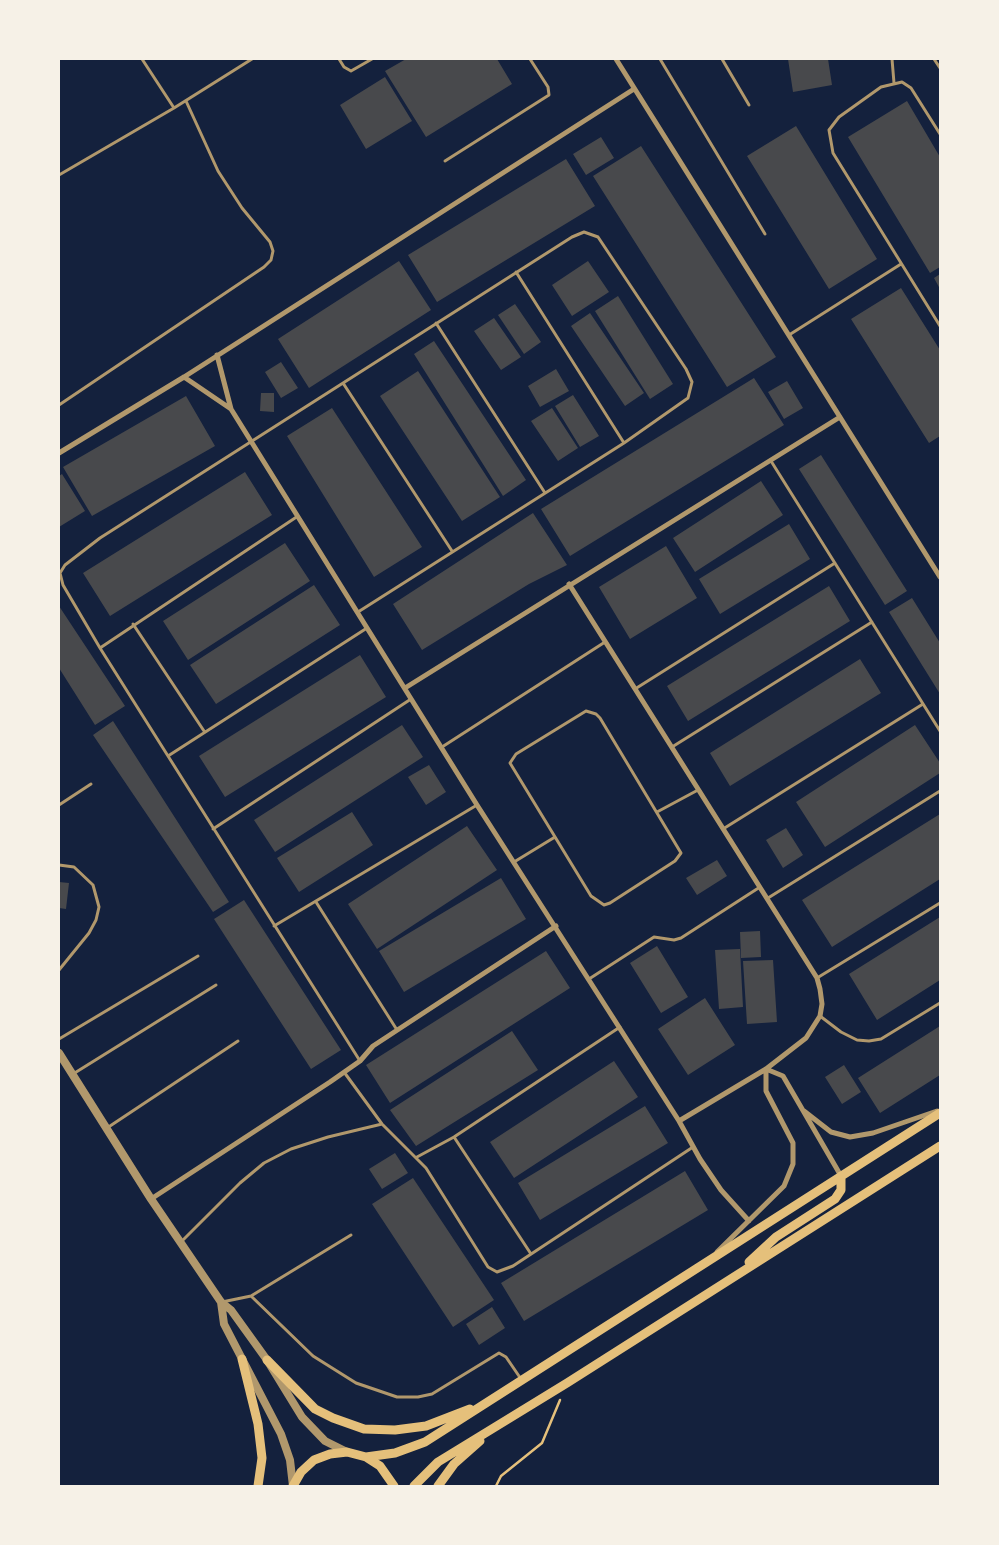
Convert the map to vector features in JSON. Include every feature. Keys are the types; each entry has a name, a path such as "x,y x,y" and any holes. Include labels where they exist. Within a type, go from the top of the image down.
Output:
{"main road":[{"path":"366,1457 395,1453 425,1442 940,1111"},
{"path":"414,1486 438,1462 567,1383 940,1146"},
{"path":"739,1272 776,1237 835,1200 841,1190 841,1176"},
{"path":"242,1359 258,1424 262,1458 258,1486"},
{"path":"267,1360 315,1409 333,1418 364,1429 395,1430 426,1426 488,1402"},
{"path":"438,1486 454,1464 497,1427"},
{"path":"293,1486 301,1472 314,1460 330,1454 347,1452 366,1457 380,1466 394,1486"}],"street":[{"path":"616,59 940,577"},
{"path":"59,453 184,377 634,89"},
{"path":"217,355 231,409 477,805 556,926 721,1190 749,1221"},
{"path":"184,377 231,409"},
{"path":"405,688 569,584 840,417"},
{"path":"569,584 817,978 822,1004 820,1016 806,1038 766,1069 679,1121"},
{"path":"151,1199 330,1082 343,1071 360,1061 373,1046 556,926"},
{"path":"59,1053 151,1199 221,1302 231,1310 267,1360 302,1417 325,1441 347,1452"},
{"path":"766,1069 783,1076 841,1176"},
{"path":"703,1265 784,1186 793,1164 793,1143 766,1091 766,1069"},
{"path":"804,1111 831,1132 850,1137 873,1134 940,1111"},
{"path":"221,1302 224,1324 281,1434 290,1460 293,1486"}],"lane":[{"path":"142,59 174,108"},
{"path":"59,176 186,101 252,59"},
{"path":"339,59 344,67 351,71 372,59"},
{"path":"445,161 549,95 548,87 530,59"},
{"path":"660,59 765,234"},
{"path":"722,59 749,105"},
{"path":"892,59 894,83"},
{"path":"934,59 940,68"},
{"path":"940,134 911,88 902,82 881,87 839,117 829,130 833,153 940,326"},
{"path":"59,405 264,267 270,260 273,251 270,242 242,208 218,171 186,101"},
{"path":"358,612 624,443 688,398 692,382 686,369 598,237 591,232 584,232 572,237 251,441 100,538 65,565 60,573 63,585 100,648 360,1061"},
{"path":"788,335 901,264"},
{"path":"516,272 624,443"},
{"path":"436,323 545,493"},
{"path":"343,383 452,551"},
{"path":"770,460 940,731"},
{"path":"100,648 132,624 298,516"},
{"path":"635,690 835,563"},
{"path":"672,747 872,622"},
{"path":"132,624 204,731"},
{"path":"168,756 367,627"},
{"path":"442,747 604,642"},
{"path":"213,829 412,699"},
{"path":"723,829 924,704"},
{"path":"586,711 596,714 657,812 680,850 680,857 618,898 604,904 590,896 510,763 516,754 586,711"},
{"path":"59,805 91,784"},
{"path":"657,812 698,790"},
{"path":"767,899 940,791"},
{"path":"274,926 477,805"},
{"path":"514,862 555,837"},
{"path":"59,865 74,867 93,885 100,907 89,933 59,970"},
{"path":"589,979 654,937 674,940 681,938 760,887"},
{"path":"316,902 397,1030"},
{"path":"817,978 940,903"},
{"path":"59,1039 198,956"},
{"path":"72,1074 216,984"},
{"path":"820,1016 841,1032 857,1040 869,1042 880,1039 940,1003"},
{"path":"417,1157 454,1137 620,1027"},
{"path":"106,1128 238,1041"},
{"path":"343,1071 382,1124 417,1157 437,1184 488,1267 497,1272 513,1266 694,1147"},
{"path":"181,1242 240,1183 264,1163 291,1150 328,1137 382,1124"},
{"path":"454,1137 531,1254"},
{"path":"221,1302 251,1296 351,1235"},
{"path":"251,1296 313,1356 356,1383 397,1397 418,1397 432,1394 499,1353 506,1357 522,1381"}],"path":[{"path":"496,1486 501,1476 542,1443 567,1383"}],"building":[{"path":"406,59 497,59 512,84 426,137 385,71"},
{"path":"788,59 828,59 832,85 793,92"},
{"path":"385,77 412,121 366,149 340,105"},
{"path":"907,101 940,157 940,267 930,273 848,137"},
{"path":"796,126 877,259 829,289 747,156"},
{"path":"601,137 614,158 586,175 573,154"},
{"path":"641,146 776,357 727,387 593,176"},
{"path":"566,159 595,206 437,302 408,255"},
{"path":"399,261 431,310 309,388 278,339"},
{"path":"588,261 609,292 572,316 552,285"},
{"path":"940,274 940,289 934,278"},
{"path":"901,288 940,350 940,436 929,443 851,319"},
{"path":"618,296 673,384 650,399 595,311"},
{"path":"515,304 541,342 524,354 498,315"},
{"path":"590,313 644,393 625,406 571,326"},
{"path":"494,318 521,357 501,370 474,331"},
{"path":"434,341 526,480 503,496 414,354"},
{"path":"281,362 298,388 281,398 265,372"},
{"path":"556,369 569,391 540,407 528,386"},
{"path":"418,371 500,497 462,521 380,396"},
{"path":"754,378 784,425 570,556 541,509"},
{"path":"787,381 803,408 784,419 768,392"},
{"path":"261,393 274,393 274,412 260,411"},
{"path":"573,395 599,436 580,447 555,406"},
{"path":"186,396 215,446 92,516 63,467"},
{"path":"332,408 422,547 374,577 287,436"},
{"path":"552,408 578,448 558,461 531,421"},
{"path":"821,455 907,591 885,605 799,469"},
{"path":"245,472 272,515 110,616 83,573"},
{"path":"62,474 85,511 59,527 59,476"},
{"path":"761,481 783,515 695,572 673,538"},
{"path":"533,513 567,565 529,584 422,650 393,604"},
{"path":"789,524 810,559 720,614 699,579"},
{"path":"285,543 310,581 188,660 163,621"},
{"path":"666,546 697,598 630,639 599,587"},
{"path":"314,585 340,625 216,704 190,665"},
{"path":"829,586 850,621 688,721 667,686"},
{"path":"912,598 940,643 940,694 889,612"},
{"path":"59,606 125,706 95,725 59,668"},
{"path":"360,655 386,697 225,797 199,756"},
{"path":"860,659 881,693 730,786 710,753"},
{"path":"113,721 229,902 213,912 93,735"},
{"path":"402,725 423,757 275,852 254,820"},
{"path":"915,725 940,763 940,773 825,847 796,802"},
{"path":"429,765 446,792 426,805 408,777"},
{"path":"352,812 373,845 299,892 277,858"},
{"path":"940,814 940,879 832,947 802,900"},
{"path":"467,826 497,870 377,949 348,904"},
{"path":"786,828 803,855 783,868 766,840"},
{"path":"717,860 727,876 697,895 686,878"},
{"path":"501,878 526,919 404,992 379,951"},
{"path":"59,882 69,883 66,909 59,908"},
{"path":"244,900 341,1050 311,1069 214,919"},
{"path":"940,917 940,980 877,1020 849,974"},
{"path":"760,931 761,957 741,958 740,932"},
{"path":"657,946 688,997 661,1013 630,963"},
{"path":"740,949 743,1007 719,1009 715,950"},
{"path":"546,951 570,988 390,1103 366,1065"},
{"path":"773,960 777,1022 747,1024 743,961"},
{"path":"705,998 735,1045 688,1075 658,1029"},
{"path":"940,1026 940,1075 880,1113 858,1078"},
{"path":"512,1031 538,1070 416,1146 390,1110"},
{"path":"614,1061 638,1097 514,1178 490,1142"},
{"path":"844,1065 861,1092 842,1104 825,1077"},
{"path":"645,1106 668,1143 540,1220 518,1183"},
{"path":"395,1153 408,1173 382,1189 369,1169"},
{"path":"685,1171 708,1210 524,1321 501,1283"},
{"path":"413,1178 494,1300 453,1327 372,1204"},
{"path":"492,1307 505,1328 479,1345 466,1324"}]}
